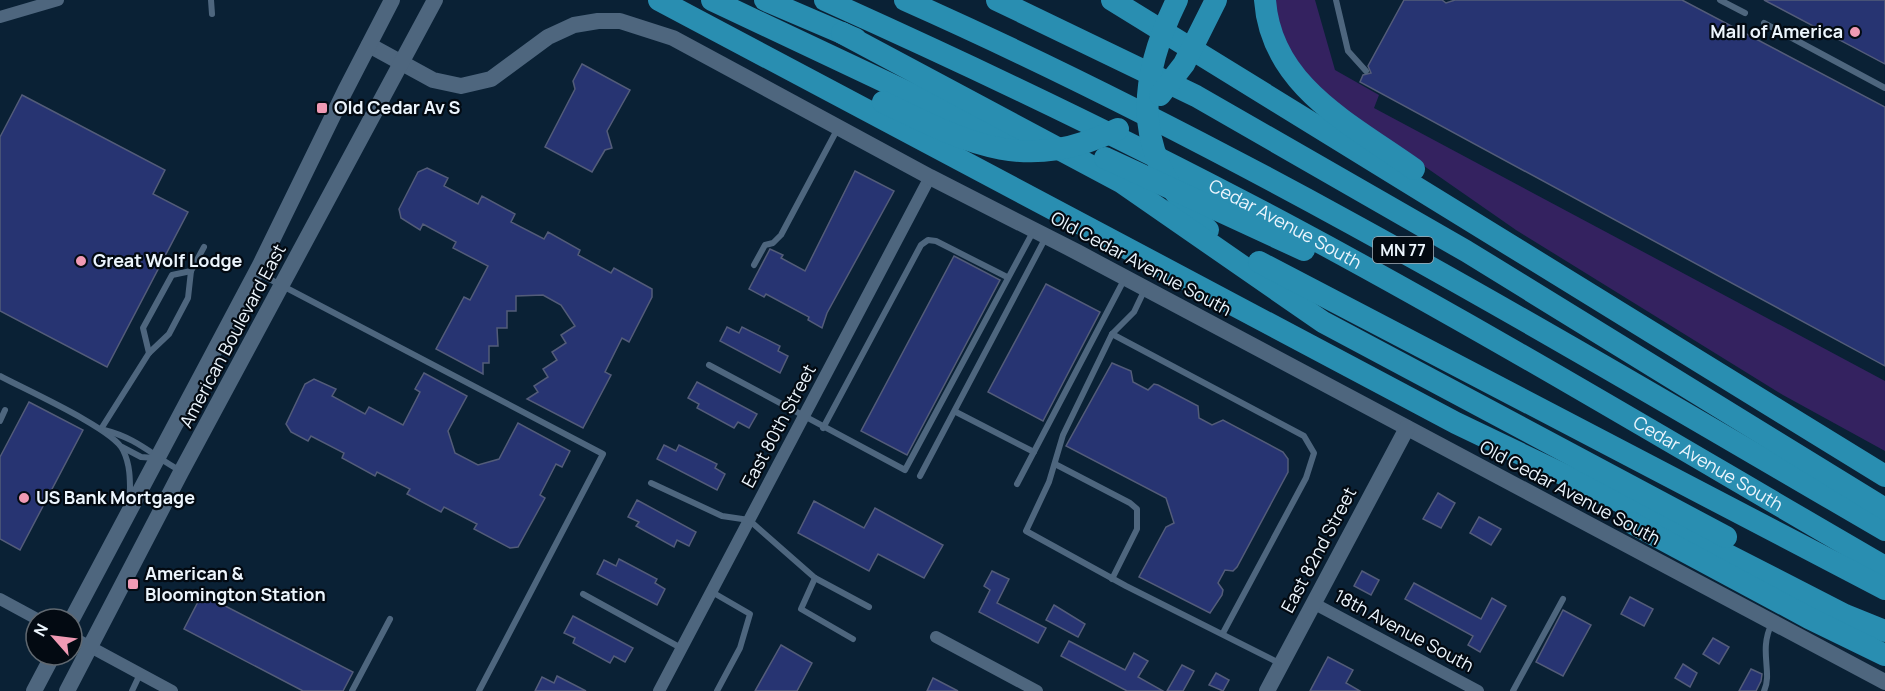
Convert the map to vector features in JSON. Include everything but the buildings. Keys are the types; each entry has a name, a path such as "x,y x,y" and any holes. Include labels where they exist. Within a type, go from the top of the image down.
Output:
{"highway":[{"path":"659,0 1456,423 1858,615 1885,621"},
{"path":"712,0 1000,136 1042,141 1082,132 1117,117 1148,94 1214,0"},
{"path":"765,0 842,33 1096,154 1474,328"},
{"name":"Cedar Avenue South","path":"825,0 926,45 1136,147 1291,227 1474,328 1885,567"},
{"name":"Cedar Avenue South","path":"905,0 1155,119 1396,246 1885,530"},
{"path":"997,0 1196,96 1456,245 1885,509"},
{"path":"1004,0 1038,19"},
{"path":"1112,0 1885,476"},
{"path":"1177,0 1150,68 1147,110 1155,152 1176,194 1191,214 1212,234 1256,261 1411,344 1885,589"},
{"path":"696,18 824,73 950,134 994,149 1040,152 1087,144 1124,126 1159,97 1184,64 1214,0"},
{"path":"1265,0 1266,19 1280,57 1308,93 1430,181 1462,215"},
{"path":"842,33 1121,182 1323,322 1885,631"},
{"path":"1660,339 1767,392 1885,458"},
{"path":"1456,423 1549,479 1809,618 1885,655"}],"street":[{"path":"0,17 58,0"},
{"name":"American Boulevard East","path":"78,607 256,272 392,0"},
{"name":"American Boulevard East","path":"67,691 182,471 435,0"},
{"name":"Old Cedar Avenue South","path":"369,45 446,83 461,86 491,79 548,37 574,26 598,21 620,21 673,38 930,177 1145,288 1885,682"},
{"name":"East 80th Street","path":"659,691 930,177"},
{"name":"East 82nd Street","path":"1267,691 1407,428"},
{"path":"0,599 24,612"},
{"name":"18th Avenue South","path":"1313,603 1478,691"},
{"path":"936,637 1037,691"},
{"path":"84,644 172,691"},
{"path":"34,691 47,667"}],"lane":[{"path":"211,0 212,14"},
{"path":"1336,0 1348,51 1366,71"},
{"path":"1720,0 1745,13"},
{"path":"1764,23 1885,88"},
{"path":"754,265 765,245 773,243 781,235 838,127"},
{"path":"709,365 803,418 905,470 1007,277 1040,233"},
{"path":"920,476 956,412 1040,233"},
{"path":"823,428 921,245 928,240 936,242 1007,277"},
{"path":"101,429 149,353 169,334 188,298 191,271 204,246"},
{"path":"149,353 143,328 172,275 191,271"},
{"path":"256,272 603,454 479,691"},
{"path":"1017,484 1126,278"},
{"path":"1145,288 1134,312 1112,334 1063,435 1055,464 1026,531 1112,579 1281,664"},
{"path":"1112,334 1304,436 1314,453 1306,478 1223,633"},
{"path":"0,376 101,429 122,447 141,457 158,458"},
{"path":"0,421 6,410"},
{"path":"956,412 1034,452"},
{"path":"101,429 124,435 146,446 158,458 182,471"},
{"path":"122,447 130,470 127,515"},
{"path":"1055,464 1130,503 1137,509 1137,529 1112,579"},
{"path":"651,483 722,516 749,520 815,578 869,607"},
{"path":"815,578 801,609 854,639"},
{"path":"711,591 750,614 740,648 717,691"},
{"path":"583,594 681,648"},
{"path":"1514,691 1563,599"},
{"path":"352,691 390,619"},
{"path":"1764,691 1768,684 1764,638 1772,622"},
{"path":"132,691 140,674"}],"shaded area":[{"path":"1273,0 1315,0 1335,70 1379,95 1374,108 1885,381 1885,451 1783,395 1516,230 1368,127 1310,82 1282,39"}],"place":[{"name":"Mall of America","path":"1855,32"},
{"name":"Old Cedar Av S","path":"322,108"},
{"name":"Great Wolf Lodge","path":"81,261"},
{"name":"US Bank Mortgage","path":"24,498"},
{"name":"American & Bloomington Station","path":"133,584"}]}
